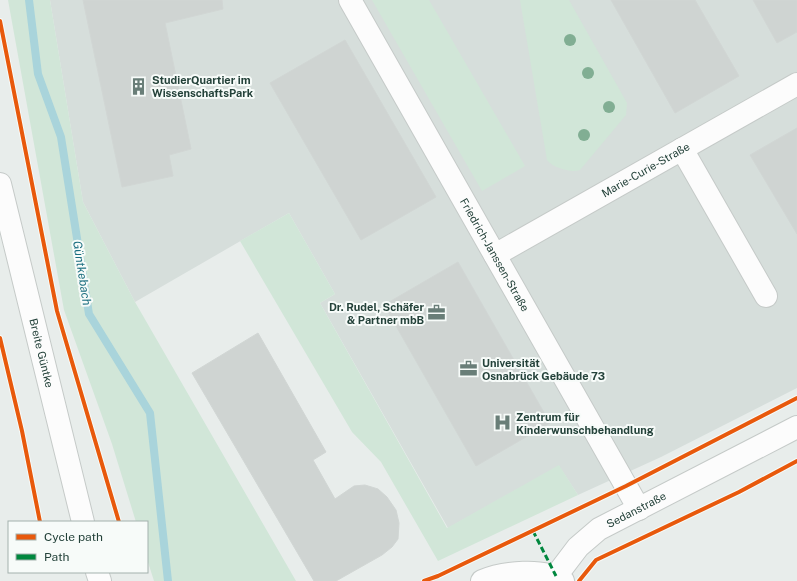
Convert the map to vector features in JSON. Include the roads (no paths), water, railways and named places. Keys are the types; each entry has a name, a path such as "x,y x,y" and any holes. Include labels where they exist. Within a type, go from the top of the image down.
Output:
{"street":[{"name":"Friedrich-Janssen-Straße","path":"350,0 638,509"},
{"name":"Marie-Curie-Straße","path":"495,255 797,84"},
{"path":"682,149 766,296"},
{"name":"Breite Güntke","path":"0,184 83,521"},
{"name":"Sedanstraße","path":"482,581 522,572 559,579 578,547 599,529 797,427"}],"waterway":[{"name":"Güntkebach","path":"29,0 38,74 61,137 89,314 150,413 168,581"}],"place":[{"name":"StudierQuartier im WissenschaftsPark","path":"139,86"},
{"name":"Dr. Rudel, Schäfer & Partner mbB","path":"437,313"},
{"name":"Universität Osnabrück Gebäude 73","path":"469,369"},
{"name":"Zentrum für Kinderwunschbehandlung","path":"503,423"}]}
